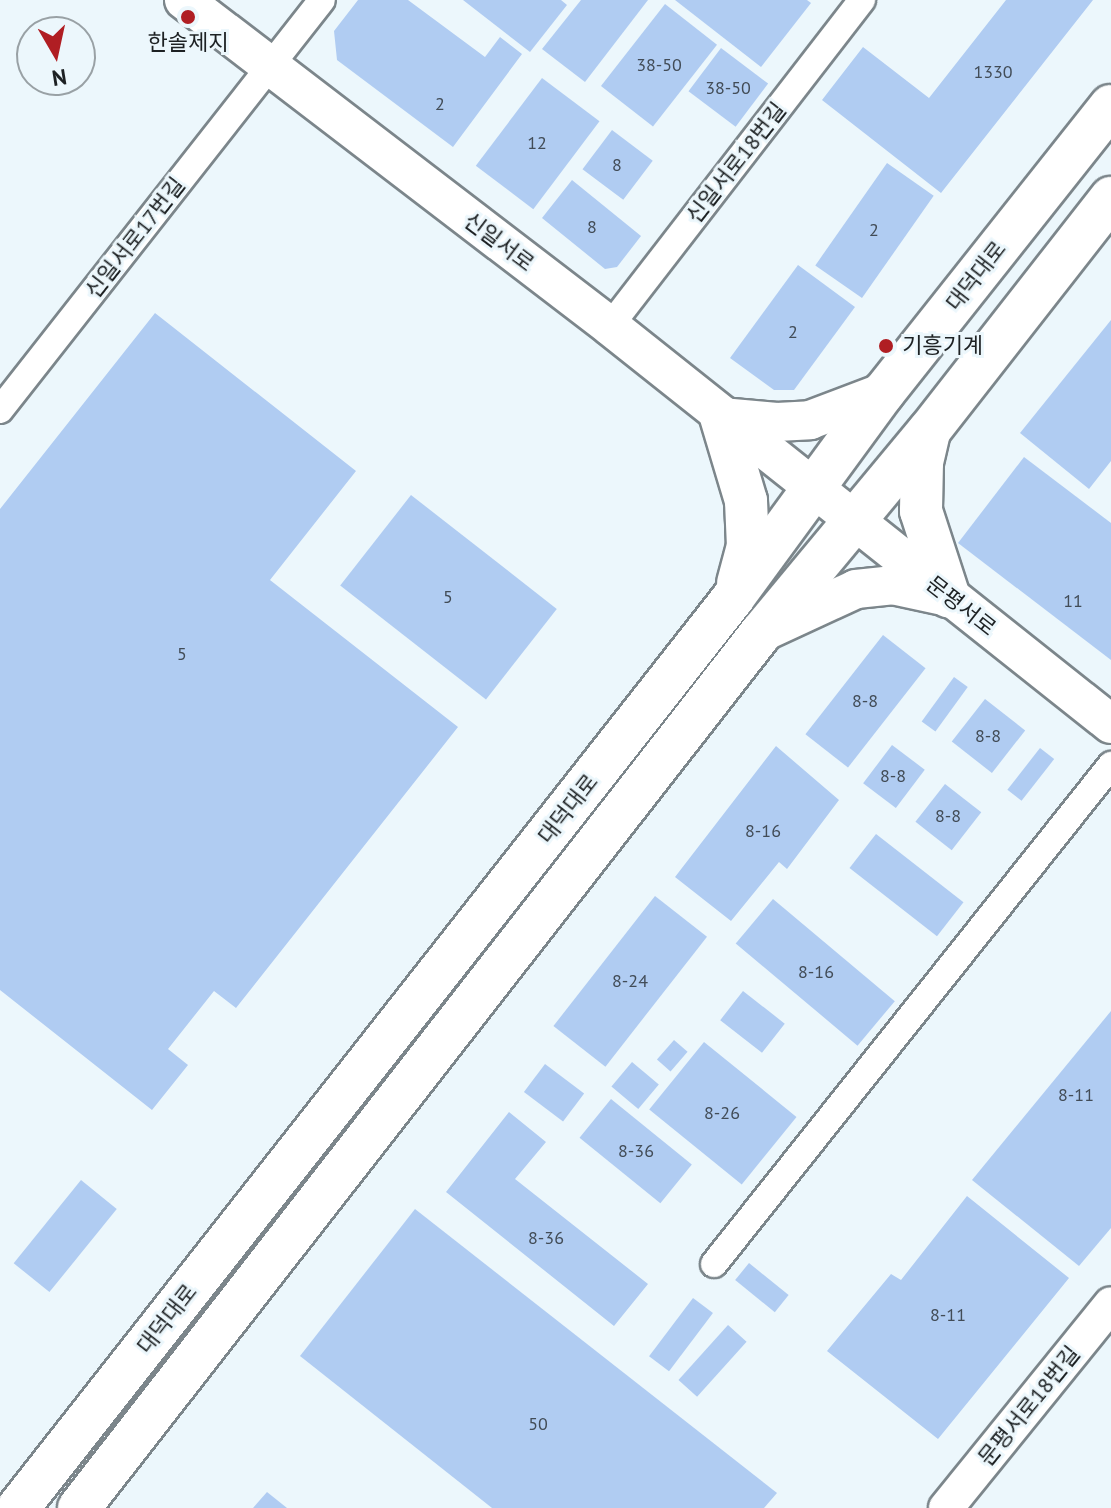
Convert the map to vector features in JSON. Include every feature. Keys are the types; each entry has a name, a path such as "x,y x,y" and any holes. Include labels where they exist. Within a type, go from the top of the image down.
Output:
{"main road":[{"name":"신일서로","path":"184,0 610,326 813,487"},
{"name":"대덕대로","path":"18,1508 733,598 884,392 1111,106"},
{"name":"대덕대로","path":"79,1508 761,633 929,431 1111,198"},
{"path":"733,598 748,546 746,501 721,417 777,422 810,420 884,392"},
{"path":"761,633 819,603 856,589 892,585 949,597 921,511 922,462 929,431"},
{"name":"문평서로","path":"813,487 1111,724"}],"street":[{"path":"269,67 322,0"},
{"name":"신일서로18번길","path":"610,326 862,0"},
{"name":"신일서로17번길","path":"0,410 269,67"},
{"path":"714,1264 1111,765"},
{"name":"문평서로18번길","path":"946,1508 1111,1304"}],"building":[{"path":"358,0 408,0 485,57 500,37 522,54 453,147 337,60 334,31"},
{"path":"463,0 561,0 567,5 530,52"},
{"path":"581,0 648,0 585,82 542,49"},
{"path":"675,0 807,0 811,3 761,67"},
{"path":"1006,0 1093,0 941,193 822,100 863,47 929,98"},
{"path":"665,4 717,45 653,127 601,86"},
{"path":"721,48 768,84 736,127 689,91"},
{"path":"542,78 600,121 533,209 476,166"},
{"path":"612,130 653,161 623,200 583,169"},
{"path":"887,163 934,196 862,298 815,265"},
{"path":"572,180 641,236 617,267 605,269 542,218"},
{"path":"798,265 855,307 794,390 774,390 730,358"},
{"path":"155,313 356,471 270,580 458,727 236,1008 214,991 168,1049 188,1065 152,1110 0,990 0,509"},
{"path":"1111,320 1111,461 1089,489 1020,433"},
{"path":"1024,457 1111,523 1111,660 958,543"},
{"path":"411,495 557,609 486,700 340,586"},
{"path":"883,635 926,668 848,768 805,734"},
{"path":"954,677 968,687 935,731 922,721"},
{"path":"985,699 1025,730 992,773 952,742"},
{"path":"892,745 925,770 896,808 863,783"},
{"path":"776,746 839,800 787,869 779,862 731,921 675,877"},
{"path":"1040,748 1054,759 1022,801 1007,790"},
{"path":"945,784 981,812 952,850 915,822"},
{"path":"876,834 963,902 937,936 850,868"},
{"path":"655,896 707,937 605,1067 553,1026"},
{"path":"773,899 895,1001 858,1046 736,943"},
{"path":"743,991 785,1024 762,1053 720,1020"},
{"path":"1111,1011 1111,1228 1079,1266 972,1180"},
{"path":"674,1040 688,1052 671,1071 657,1060"},
{"path":"704,1042 796,1117 742,1185 649,1110"},
{"path":"632,1062 659,1084 638,1109 611,1087"},
{"path":"545,1064 584,1093 563,1121 524,1092"},
{"path":"611,1099 692,1164 660,1203 580,1138"},
{"path":"509,1112 546,1142 515,1179 648,1284 614,1326 446,1192"},
{"path":"81,1180 117,1209 49,1292 14,1263"},
{"path":"967,1196 1069,1278 938,1439 827,1351 891,1274 901,1280"},
{"path":"415,1209 777,1493 764,1508 492,1508 300,1356"},
{"path":"749,1263 789,1295 775,1312 735,1280"},
{"path":"693,1298 713,1313 669,1371 649,1356"},
{"path":"728,1325 747,1342 697,1397 678,1380"},
{"path":"267,1492 287,1508 253,1508"}],"place":[{"name":"한솔제지","path":"188,17"},
{"name":"기흥기계","path":"886,346"}]}
